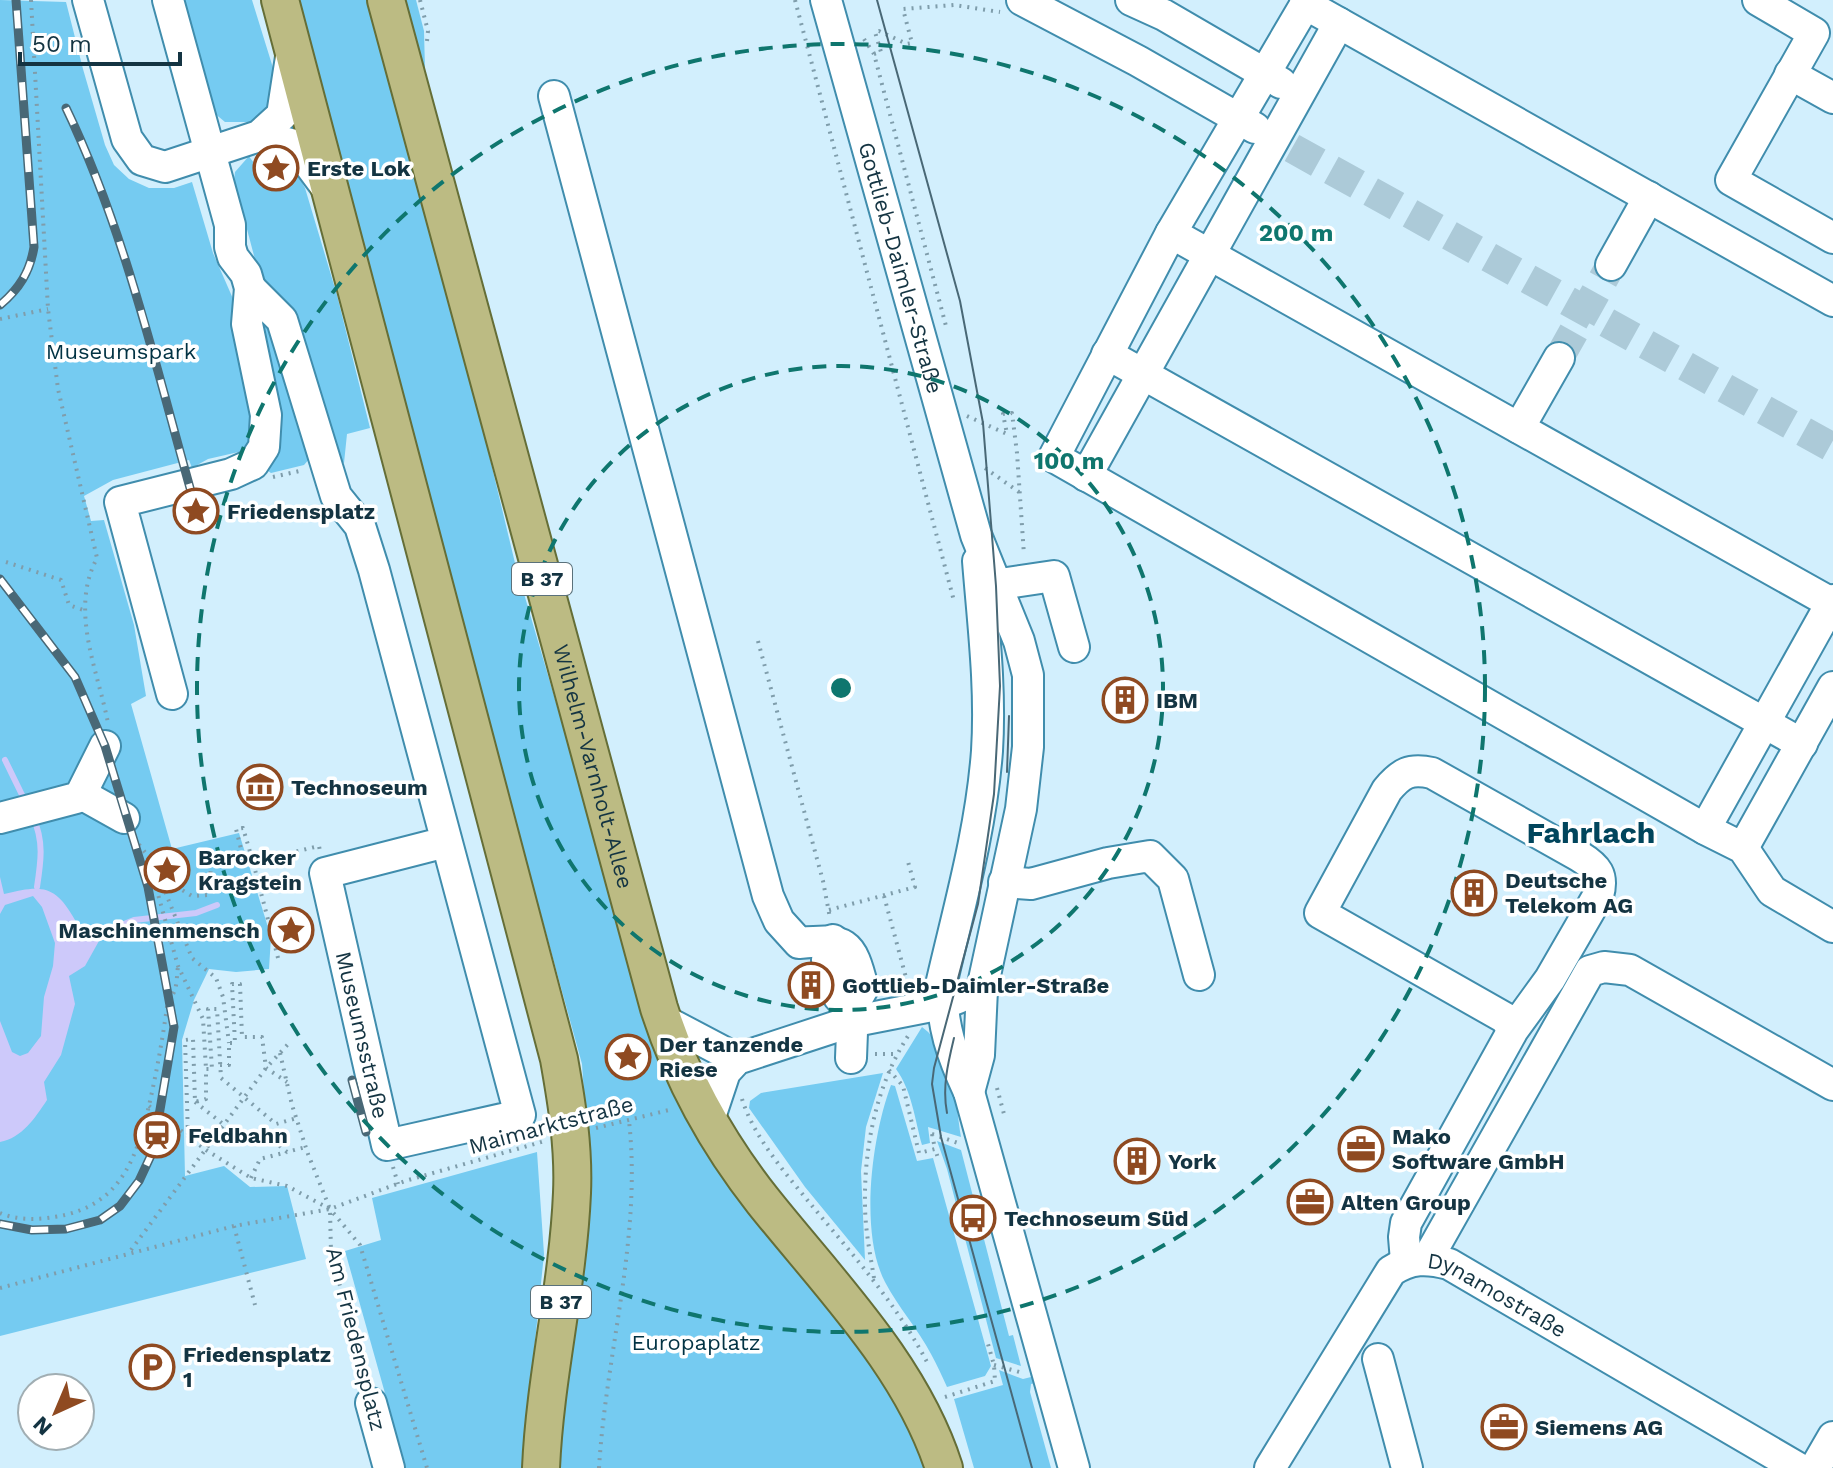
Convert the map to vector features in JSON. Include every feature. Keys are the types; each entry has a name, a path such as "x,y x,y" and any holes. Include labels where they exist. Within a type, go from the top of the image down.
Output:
{"main road":[{"name":"B 37","path":"280,0 559,1059 571,1135 572,1194 545,1411 541,1468"},
{"name":"Wilhelm-Varnholt-Allee","path":"386,0 663,1020 704,1111 728,1151 907,1386 944,1468"}],"street":[{"path":"88,0 127,139 142,160 165,167 259,136 282,115 292,43"},
{"path":"168,0 230,225 244,243 247,254 247,324 266,415 264,447 253,464 231,474 120,502 172,694"},
{"path":"1131,0 1164,15 1300,94"},
{"path":"1758,0 1814,33 1731,180 1833,238"},
{"name":"Gottlieb-Daimler-Straße","path":"839,1 990,590 1019,641 1028,675 1028,747 1017,864 984,983 979,1015 979,1055 982,1087 1074,1468"},
{"path":"1833,301 1306,2 1171,233 1054,457 1743,848 1772,891 1833,927"},
{"path":"1013,7 1138,61 1283,143"},
{"path":"1138,61 1164,15"},
{"path":"1086,476 1210,254 1283,143 1300,94 1339,23"},
{"path":"1790,74 1833,98"},
{"path":"554,96 768,896 779,921 799,943 833,940 850,949 858,968 863,988 852,1014 851,1058"},
{"path":"259,136 295,145 333,198"},
{"path":"1611,265 1649,197"},
{"path":"1171,233 1832,602 1705,829"},
{"name":"Museumsstraße","path":"248,281 282,320 336,496 360,526 520,1115 387,1145 325,873"},
{"path":"1107,354 1802,744"},
{"path":"1519,428 1559,358"},
{"path":"990,590 1054,576 1074,647"},
{"name":"Gottlieb-Daimler-Straße","path":"982,1087 950,1052 927,1006 941,985 974,847 982,795 987,749 990,590"},
{"path":"988,666 1004,658 1018,664 1028,675"},
{"path":"1743,848 1831,696"},
{"path":"78,796 105,746"},
{"path":"1513,1030 1505,1018 1320,913 1387,790 1406,771 1417,769 1432,773 1579,856 1599,871 1602,884 1550,979 1513,1030 1406,1223 1404,1237 1417,1260 1590,971 1604,967 1630,970 1833,1085"},
{"path":"0,818 78,796 124,818"},
{"path":"325,873 446,842"},
{"path":"1017,864 1031,884 1108,863 1150,856 1173,879 1199,975"},
{"path":"704,1111 725,1072 737,1059 852,1014 927,1006 964,996 984,983"},
{"path":"663,1020 737,1059"},
{"name":"Dynamostraße","path":"1270,1468 1391,1271 1417,1260 1449,1264 1798,1468"},
{"path":"1378,1359 1407,1468"},
{"name":"Am Friedensplatz","path":"371,1403 389,1468"},
{"path":"1815,1468 1833,1437"}],"path":[{"path":"31,0 48,309 58,389 97,558 91,569 86,631 110,737 105,746"},
{"path":"795,0 990,590"},
{"path":"839,1 874,54 943,307 948,337"},
{"path":"874,54 881,52 875,32 912,43 903,9 954,5 1013,7"},
{"path":"0,319 48,309"},
{"path":"960,413 1007,434 1003,414 1012,413 1019,492 990,590"},
{"path":"267,479 325,464"},
{"path":"6,562 61,580 69,605 86,611"},
{"path":"758,641 829,910 833,940"},
{"path":"124,818 136,842 147,855 178,966 203,1019 206,1099 195,1102"},
{"path":"162,884 167,881 192,896 207,895 212,863 242,853 236,829 243,828 278,958"},
{"path":"253,862 319,846 325,873"},
{"path":"829,910 915,887 907,858"},
{"path":"152,869 162,884 192,958 216,978 223,997 229,1065 220,1065"},
{"path":"741,1093 748,1116 789,1178 874,1281 865,1202 870,1143 889,1070 927,1006 884,896"},
{"path":"160,942 183,936"},
{"path":"0,1213 27,1219 83,1210 108,1193 128,1169 136,1153 149,1106 168,1002 174,991 178,966"},
{"path":"229,1043 235,1043 232,984 240,984 242,1037 262,1037 266,1068 287,1082"},
{"path":"206,1069 212,1069 208,1009 217,1009 221,1078 276,1124 297,1118"},
{"path":"188,1135 185,1040 193,1039 195,1102 250,1145 269,1137 287,1152"},
{"path":"130,1252 266,1068 291,1041"},
{"path":"280,1053 306,1147 330,1209 360,1245 427,1468"},
{"path":"889,1070 903,1086 919,1153 935,1149"},
{"path":"982,1087 1007,1127"},
{"path":"149,1106 206,1150 251,1178 287,1186 330,1209"},
{"name":"Maimarktstraße","path":"0,1288 234,1226 330,1209 411,1180 571,1135 629,1121 704,1111"},
{"path":"599,1468 605,1395 631,1211 632,1146 629,1121"},
{"path":"938,1158 932,1134 960,1144"},
{"path":"251,1178 260,1159 306,1147"},
{"name":"Am Friedensplatz","path":"330,1209 331,1253 371,1403"},
{"path":"234,1226 255,1305"},
{"path":"945,1397 995,1381 988,1344"},
{"path":"994,1365 1026,1372"}],"green space":[{"name":"Museumspark","path":"0,0 66,2 105,145 114,165 129,179 149,188 174,188 192,182 213,253 234,301 253,397 253,440 243,451 208,459 192,468 189,460 113,480 84,496 91,521 104,520 134,625 146,696 131,704 172,849 239,833 271,937 269,969 236,972 209,969 194,1000 182,1040 185,1176 224,1166 250,1187 287,1186 306,1259 0,1336"},
{"path":"168,0 252,0 278,84 277,102 252,122 225,122 213,112"},
{"name":"Europaplatz","path":"297,0 370,0 450,292 515,563 636,975 856,1341 901,1409 925,1468 554,1468 589,1168 582,1064 446,568"},
{"path":"406,0 416,0 424,31 425,69 421,70"},
{"path":"249,156 259,169 270,175 299,177 305,188 337,295 370,428 347,434 344,463 335,458 257,267 234,180 235,172"},
{"path":"269,313 310,458 304,465 271,473 264,468 254,317"},
{"path":"922,1027 941,1049 952,1077 961,1137 928,1127 930,1143 922,1145 909,1096 896,1069"},
{"path":"883,1073 866,1127 861,1171 865,1260 805,1187 749,1108 750,1101 761,1093"},
{"path":"891,1085 895,1086 917,1161 933,1158 991,1366 985,1376 947,1387 926,1345 885,1282 872,1237 870,1211 874,1157"},
{"path":"937,1141 961,1150 1009,1336 1013,1335 1021,1366 996,1358"},
{"path":"537,1152 544,1254 525,1468 406,1468 345,1251 381,1240 372,1198"},
{"path":"1028,1362 1036,1383 1031,1384 1030,1392 1051,1468 974,1468 954,1399 1003,1385 999,1370 1023,1379 1031,1377"}],"shaded area":[{"path":"0,877 4,894 28,889 46,890 61,899 89,937 92,939 104,932 85,966 69,976 75,1004 61,1055 44,1082 47,1100 21,1132 0,1142 0,1021 12,1052 20,1056 28,1053 41,1036 44,997 53,966 55,943 42,907 33,896 5,905 0,914"}],"waterway":[{"path":"5,760 26,803"},
{"path":"33,817 40,843 37,887"},
{"path":"104,932 134,920 196,913 217,905"}],"tunnel":[{"path":"1292,148 1833,448"},
{"path":"1559,358 1611,265"}],"tram line":[{"path":"877,0 960,301 983,423 996,586 1000,686 994,794 978,904 932,1084 941,1137 1032,1468"},
{"path":"1007,772 1009,716"},
{"path":"947,1113 945,1084 954,1038"}],"railway":[{"path":"0,305 23,279 34,247 16,0"},
{"path":"66,108 122,250 192,495"},
{"path":"0,579 75,677 105,746 148,887 174,1027 153,1151 139,1181 120,1206 100,1220 66,1229 32,1230 0,1224"},
{"path":"352,1080 366,1132"}],"place":[{"name":"Erste Lok","path":"276,168"},
{"name":"Friedensplatz","path":"196,511"},
{"name":"IBM","path":"1125,700"},
{"name":"Technoseum","path":"260,787"},
{"name":"Barocker Kragstein","path":"167,870"},
{"name":"Deutsche Telekom AG","path":"1474,893"},
{"name":"Maschinenmensch","path":"291,930"},
{"name":"Gottlieb-Daimler-Straße","path":"811,985"},
{"name":"Der tanzende Riese","path":"628,1057"},
{"name":"Feldbahn","path":"157,1135"},
{"name":"Mako Software GmbH","path":"1361,1149"},
{"name":"York","path":"1137,1161"},
{"name":"Alten Group","path":"1310,1202"},
{"name":"Technoseum Süd","path":"973,1218"},
{"name":"Friedensplatz 1","path":"152,1367"},
{"name":"Siemens AG","path":"1504,1427"}],"district":[{"name":"Fahrlach","path":"1591,832"}]}
